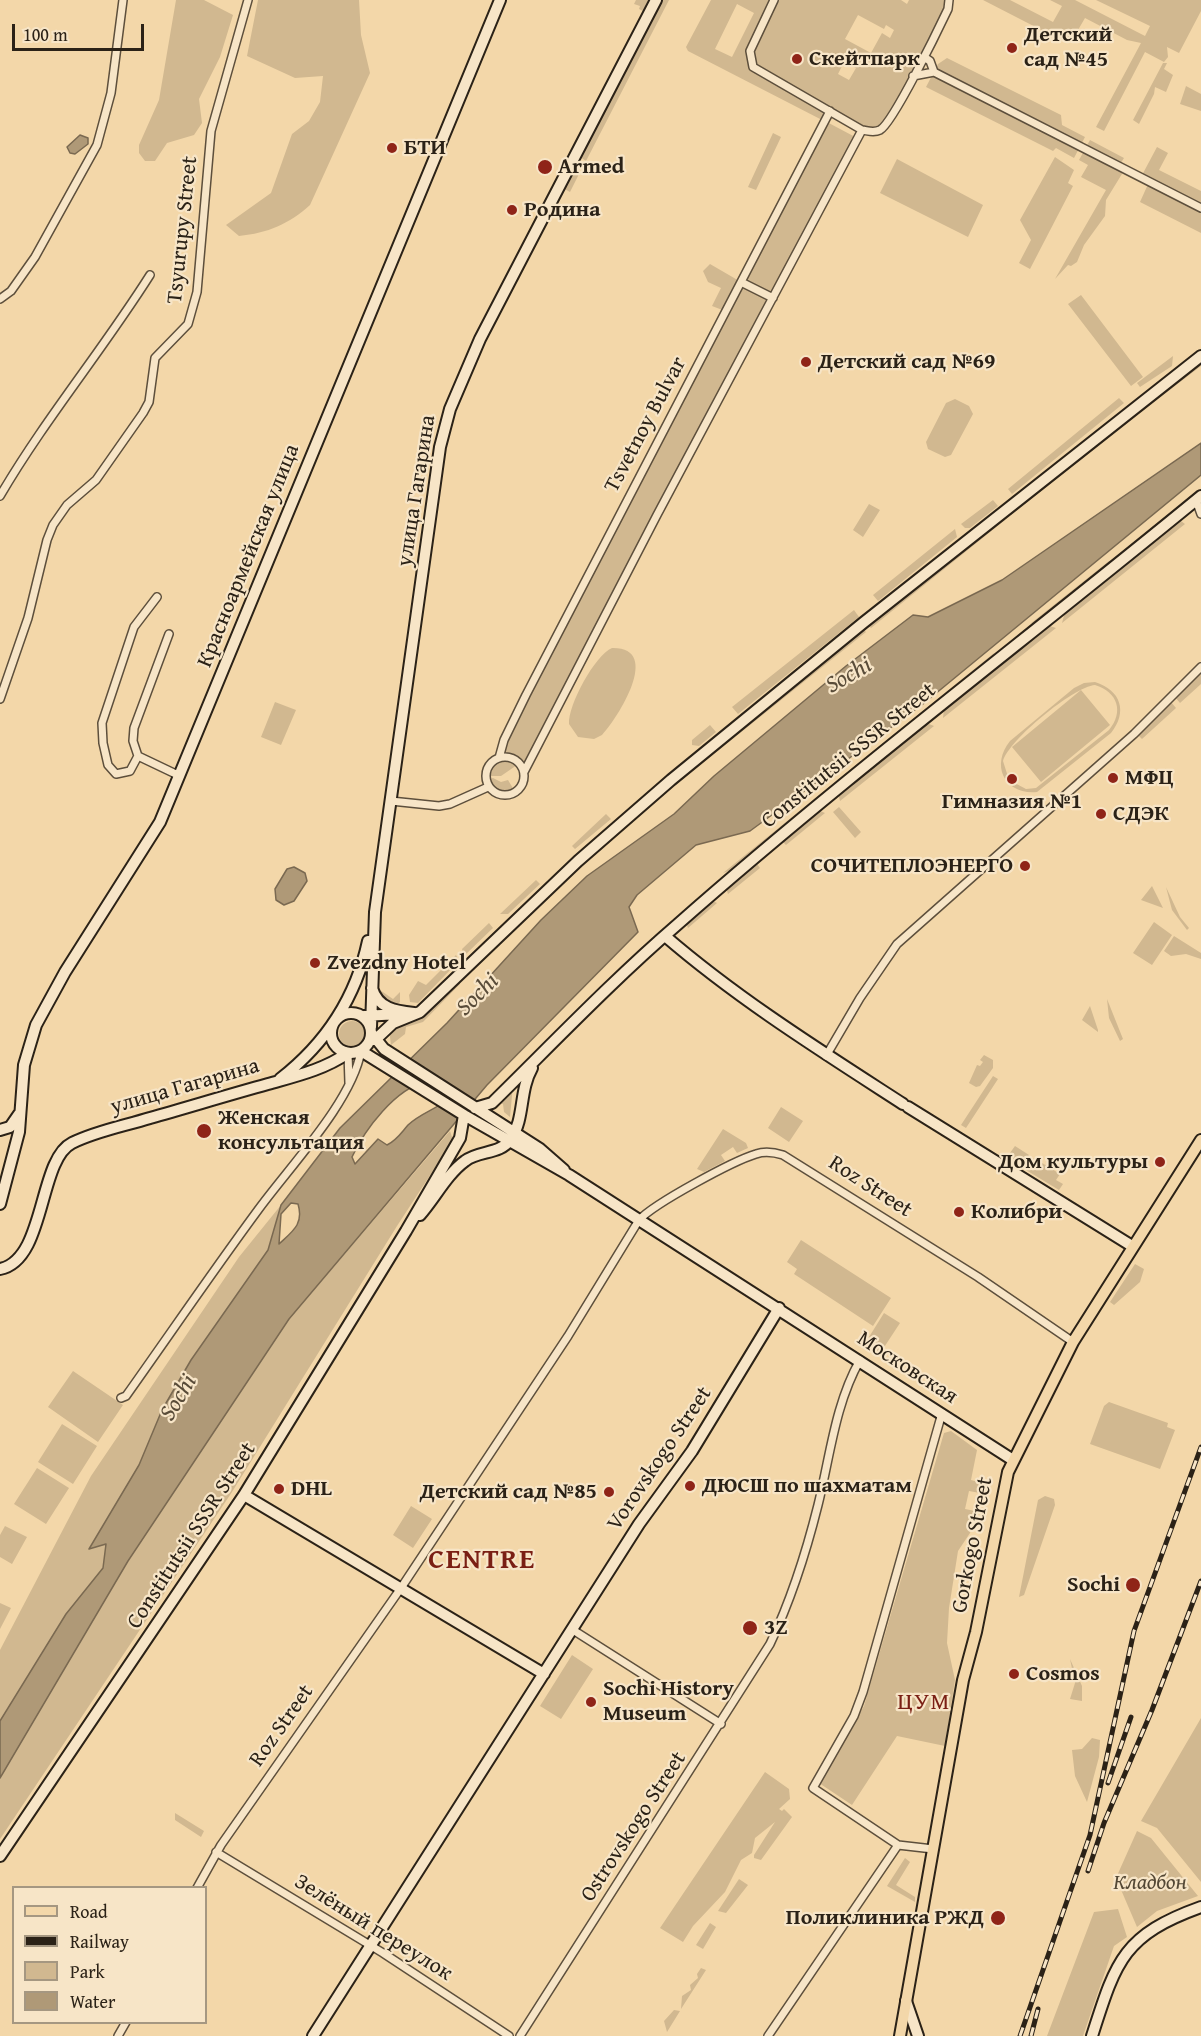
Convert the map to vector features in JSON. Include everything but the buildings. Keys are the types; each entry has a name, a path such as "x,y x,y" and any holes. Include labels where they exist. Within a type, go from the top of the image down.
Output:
{"main road":[{"name":"Красноармейская улица","path":"0,1204 19,1132 24,1065 36,1025 64,972 152,840 500,0"},
{"path":"348,1053 334,1042 331,1031 359,976 375,912 440,447 450,409 480,339 656,0"},
{"path":"368,1033 418,1013 587,853 671,780 863,623 1201,356"},
{"name":"Constitutsii SSSR Street","path":"474,1107 492,1103 665,936 831,794 1199,498"},
{"path":"375,912 368,1033 382,1063 464,1115 512,1137"},
{"path":"665,936 696,962 826,1056 1132,1246"},
{"path":"372,987 376,998 388,1009 418,1013"},
{"path":"276,1082 304,1059 336,1020 349,1013 393,1054 474,1107 512,1137"},
{"path":"368,1033 388,1028 399,1019 418,1013"},
{"path":"388,1028 388,1041 393,1054"},
{"name":"улица Гагарина","path":"0,1269 11,1265 25,1247 52,1174 65,1148 106,1131 309,1072 348,1053 368,1033"},
{"path":"406,1231 460,1165 475,1155 500,1149 512,1137 520,1120 524,1086 535,1062"},
{"path":"0,1130 10,1127 19,1114"},
{"path":"406,1231 460,1138 464,1115"},
{"name":"Московская","path":"512,1137 1013,1460"},
{"name":"Gorkogo Street","path":"900,2036 963,1680 976,1632 1004,1486 1013,1460 1073,1342 1201,1140"},
{"name":"Constitutsii SSSR Street","path":"0,1856 244,1496 406,1231"},
{"name":"Vorovskogo Street","path":"313,2036 372,1947 639,1524 695,1445 779,1308"},
{"path":"244,1496 544,1674"},
{"path":"1092,2036 1117,1968 1134,1943 1165,1920 1201,1907"},
{"path":"906,2001 918,2036"}],"street":[{"path":"0,299 11,291 35,257 97,145 111,93 123,0"},
{"name":"Tsyurupy Street","path":"0,699 28,618 46,540 53,525 67,505 96,480 144,413 149,402 155,358 182,333 192,316 198,292 211,131 248,0"},
{"path":"774,0 750,51 753,67 862,129 878,132 885,126 924,57 948,9 949,0"},
{"path":"924,57 930,62 934,72"},
{"path":"913,76 934,72 1201,208"},
{"name":"Tsvetnoy Bulvar","path":"499,758 504,740 526,695 830,111"},
{"path":"524,772 515,759 499,758 487,768 488,787 498,795 510,795 520,789 524,772 615,595 862,129"},
{"name":"Tsyurupy Street","path":"0,496 27,450 113,334 150,275"},
{"path":"741,282 773,298"},
{"path":"1199,498 1201,514"},
{"path":"138,756 130,771 120,774 113,772 108,765 103,743 102,723 134,627 157,597"},
{"path":"170,634 134,728 133,741 138,756 180,776"},
{"path":"826,1056 860,998 897,944 1134,734 1201,667"},
{"path":"391,801 439,806 450,804 488,787"},
{"path":"122,1398 126,1396 258,1209 337,1104 356,1072 368,1033"},
{"path":"348,1053 349,1083"},
{"name":"Roz Street","path":"198,1886 216,1852 401,1588 568,1336 639,1220 654,1207 756,1153 775,1152 799,1163 975,1275 1073,1342"},
{"name":"Ostrovskogo Street","path":"520,2036 770,1644 784,1612 817,1506 843,1399 860,1360"},
{"path":"933,1849 898,1845 813,1788 854,1716 863,1692 942,1413"},
{"path":"573,1630 721,1724"},
{"path":"768,2036 898,1845"},
{"name":"Зелёный переулок","path":"216,1852 372,1947 509,2036"}],"green space":[{"path":"176,0 204,0 233,15 220,57 199,99 202,123 194,135 167,143 155,161 145,161 139,153 139,145 159,100"},
{"path":"258,0 359,0 361,35 370,73 310,205 277,226 259,233 239,236 226,225 271,193 292,134 309,121 320,102 323,76 295,78 247,56"},
{"path":"636,0 669,0 586,161 576,154 649,14 634,4"},
{"path":"711,0 901,0 907,4 909,0 949,0 885,126 872,132 831,111 825,121 857,138 524,772 515,759 499,758 501,751 725,311 712,306 721,288 708,282 703,271 710,264 741,282 824,121 688,51 686,47","holes":["737,4 754,13 732,57 715,49","858,15 884,29 886,25 894,30 890,38 882,33 871,53 845,39","844,62 856,68 849,80 838,74"]},
{"path":"983,0 1010,0 1053,22 1062,6 1050,0 1075,0 1145,36 1150,26 1096,0 1201,0 1201,11 1179,53 1167,47 1168,57 1164,62 1145,52 1104,131 1096,127 1141,43 1127,40 1085,18 1071,42 1056,34 1053,36"},
{"path":"947,58 1061,115 1062,125 1085,137 1074,158 1056,148 1053,151 926,87 938,64"},
{"path":"1163,63 1167,63 1164,69 1173,75 1166,92 1155,87 1154,94 1139,124 1133,120"},
{"path":"1186,86 1201,94 1201,111 1180,104"},
{"path":"773,133 781,137 756,190 748,187"},
{"path":"1090,140 1124,158 1119,166 1125,169 1106,200 1105,216 1084,245 1077,262 1071,266 1068,265 1055,279 1106,190 1081,177 1088,165 1079,160"},
{"path":"1157,147 1168,153 1159,170 1201,191 1201,233 1140,202 1149,182 1141,177"},
{"path":"1055,157 1074,170 1068,183 1073,186 1030,269 1019,263 1031,240 1020,220"},
{"path":"897,159 983,205 968,237 880,193"},
{"path":"568,169 579,174 570,192 559,186"},
{"path":"1081,295 1143,377 1131,386 1068,304"},
{"path":"1173,356 1172,366 1140,387 1137,383"},
{"path":"1201,361 1201,366 1141,412 1139,409"},
{"path":"1119,398 1124,403 1012,494 1008,489"},
{"path":"955,399 969,406 973,414 951,455 945,457 928,449 926,442 946,403"},
{"path":"1125,420 1127,423 1011,515 1009,512"},
{"path":"993,500 998,506 970,528 965,528 961,524"},
{"path":"869,504 880,510 863,537 853,530"},
{"path":"1003,518 1005,520 871,628 869,626"},
{"path":"1181,521 1185,524 1062,623 1065,612"},
{"path":"955,529 957,537 878,601 873,595"},
{"path":"1109,561 1111,563 1037,621 1030,624"},
{"path":"854,610 859,617 738,714 732,707"},
{"path":"1050,626 1056,628 943,718 944,709"},
{"path":"864,630 866,632 674,786 614,838 615,834 645,807"},
{"path":"612,648 627,651 634,659 635,671 632,685 626,700 602,735 594,739 578,737 569,724 573,705 591,670 605,652"},
{"path":"994,653 992,658 860,762 734,869 723,873"},
{"path":"1201,673 1201,684 1180,703 1175,697"},
{"path":"1095,682 1111,690 1116,696 1120,710 1111,733 1037,792 1016,789 1009,784 1001,769 1004,750 1010,741 1074,688 1084,683","holes":["1095,685 1109,692 1116,703 1116,716 1109,730 1036,788 1026,789 1009,780 1003,761 1029,728 1072,695"]},
{"path":"1081,690 1110,725 1041,782 1012,747"},
{"path":"275,702 296,710 281,745 261,737"},
{"path":"1171,702 1176,708 1142,739 1137,734"},
{"path":"929,724 934,726 840,801 838,793 921,727"},
{"path":"710,725 716,732 699,746 692,745 692,740"},
{"path":"499,761 509,761 517,765 501,776 489,776 491,768"},
{"path":"493,778 501,782 508,780 514,790 499,792 489,779"},
{"path":"839,807 861,832 855,838 833,812"},
{"path":"818,810 825,813 786,845 781,840"},
{"path":"606,814 611,819 575,849 572,846"},
{"path":"755,861 760,868 728,894 726,888"},
{"path":"536,880 540,884 508,914 500,914"},
{"path":"1152,886 1163,908 1141,900"},
{"path":"1166,887 1180,917 1189,928 1187,930 1172,910"},
{"path":"713,901 717,903 688,928 686,923"},
{"path":"1154,922 1172,935 1152,965 1133,953"},
{"path":"489,923 493,928 464,956 462,949"},
{"path":"1174,936 1201,953 1201,959 1186,954 1171,956 1164,951"},
{"path":"456,955 459,961 418,1003 410,1002 409,995 418,981 426,985"},
{"path":"460,978 460,984 423,1022 406,1027 405,1034 391,1045 389,1029"},
{"path":"377,988 393,999 400,992 400,1002 389,1004"},
{"path":"1107,999 1123,1039 1120,1041 1109,1018"},
{"path":"1090,1006 1098,1030 1098,1032 1082,1020"},
{"path":"352,1021 361,1025 365,1034 361,1043 352,1047 343,1043 339,1034 343,1025"},
{"path":"984,1055 993,1060 993,1068 980,1086 976,1087 969,1083 977,1065 980,1066 983,1062 980,1060"},
{"path":"993,1076 998,1079 966,1128 961,1125"},
{"path":"513,1085 510,1117 504,1112 503,1104 497,1103"},
{"path":"781,1107 803,1121 789,1142 768,1128"},
{"path":"723,1129 746,1143 748,1148 737,1153 733,1147 721,1155 725,1161 704,1172 697,1169"},
{"path":"450,1131 453,1140 232,1492 0,1839 0,1778 128,1561 289,1319"},
{"path":"1015,1146 1029,1155 1021,1166 1007,1157"},
{"path":"1034,1158 1060,1174 1056,1180 1063,1184 1059,1190 1026,1170"},
{"path":"281,1205 268,1250 191,1360 162,1410 139,1465 90,1548 106,1543 103,1568 66,1614 0,1721 0,1650 91,1476 239,1257"},
{"path":"801,1240 891,1298 873,1326 794,1274 797,1269 787,1262"},
{"path":"1135,1264 1144,1269 1140,1282 1114,1305 1110,1302"},
{"path":"884,1313 900,1323 879,1355 864,1345"},
{"path":"73,1371 123,1405 98,1442 48,1407"},
{"path":"1109,1402 1168,1423 1167,1427 1175,1430 1160,1469 1090,1444 1104,1406"},
{"path":"62,1424 97,1446 73,1484 38,1462"},
{"path":"951,1431 977,1450 971,1480 986,1484 970,1533 958,1551 949,1608 947,1643 955,1680 945,1746 897,1736 852,1805 819,1783 864,1706 944,1433","holes":["969,1491 980,1493 975,1511 965,1509"]},
{"path":"37,1468 69,1488 46,1524 14,1504"},
{"path":"1045,1496 1054,1499 1055,1505 1024,1595 1019,1597 1038,1500"},
{"path":"411,1506 432,1519 413,1548 393,1535"},
{"path":"5,1526 27,1537 12,1564 0,1557 0,1535"},
{"path":"0,1603 11,1608 0,1629"},
{"path":"572,1655 593,1669 561,1719 540,1706"},
{"path":"1070,1659 1082,1686 1082,1701 1070,1699 1075,1683"},
{"path":"1201,1718 1201,1882 1157,1828 1141,1821"},
{"path":"1092,1738 1100,1740 1099,1757 1087,1802 1075,1776 1072,1750 1082,1749"},
{"path":"765,1772 789,1789 790,1799 779,1809 782,1811 784,1809 792,1817 761,1860 754,1858 754,1855 775,1822 755,1838 752,1853 741,1860 725,1892 693,1926 683,1942 660,1928"},
{"path":"175,1813 204,1831 201,1837 175,1820"},
{"name":"Кладбон","path":"1137,1831 1151,1838 1198,1896 1157,1911 1137,1927 1116,1878"},
{"path":"905,1858 910,1862 896,1885 915,1897 915,1902 887,1886"},
{"path":"739,1879 748,1885 726,1913 718,1911"},
{"path":"1118,1909 1127,1937 1114,1946 1083,2036 1047,2036 1094,1912"},
{"path":"710,1923 716,1927 703,1949 696,1945"},
{"path":"701,1968 706,1970 681,2009 682,1996 691,1990 690,1985 698,1978 697,1974"},
{"path":"674,2010 680,2011 667,2032 664,2021"}],"water":[{"path":"80,135 88,138 88,144 75,154 70,153 67,147"},
{"path":"1201,443 1201,475 923,704 750,831 696,845 637,895 629,907 638,932 487,1085 289,1319 128,1561 0,1778 0,1721 66,1614 103,1568 106,1544 89,1549 139,1465 162,1410 191,1360 268,1250 281,1205 340,1128 447,1023 541,920 587,876 674,814 714,776 846,666 913,615 928,617 1002,580","holes":["426,1082 439,1087 446,1101 412,1121 396,1139 387,1145 378,1139 355,1164 352,1157 365,1134 383,1111 404,1092","291,1203 298,1204 300,1217 293,1231 279,1244 281,1214"]},
{"path":"294,867 305,873 307,881 294,901 284,905 276,900 275,889 287,869"}],"railway":[{"path":"1020,2036 1090,1835 1134,1631 1201,1447"},
{"path":"1088,1871 1104,1823 1152,1710 1201,1581"},
{"path":"1108,1783 1131,1717"},
{"path":"1031,2036 1038,2009"}],"place":[{"name":"Детский сад №45","path":"1012,48"},
{"name":"Скейтпарк","path":"797,59"},
{"name":"БТИ","path":"392,148"},
{"name":"Armed","path":"545,167"},
{"name":"Родина","path":"512,210"},
{"name":"Детский сад №69","path":"806,362"},
{"name":"МФЦ","path":"1113,778"},
{"name":"Гимназия №1","path":"1012,779"},
{"name":"СДЭК","path":"1101,814"},
{"name":"СОЧИТЕПЛОЭНЕРГО","path":"1025,866"},
{"name":"Zvezdny Hotel","path":"315,963"},
{"name":"Женская консультация","path":"204,1131"},
{"name":"Дом культуры","path":"1160,1162"},
{"name":"Колибри","path":"959,1212"},
{"name":"ДЮСШ по шахматам","path":"690,1486"},
{"name":"DHL","path":"279,1489"},
{"name":"Детский сад №85","path":"609,1492"},
{"name":"Sochi","path":"1133,1585"},
{"name":"3Z","path":"750,1628"},
{"name":"Cosmos","path":"1014,1674"},
{"name":"Sochi History Museum","path":"591,1702"},
{"name":"Поликлиника РЖД","path":"998,1918"}],"district":[{"name":"CENTRE","path":"482,1561"},
{"name":"ЦУМ","path":"924,1703"}]}
